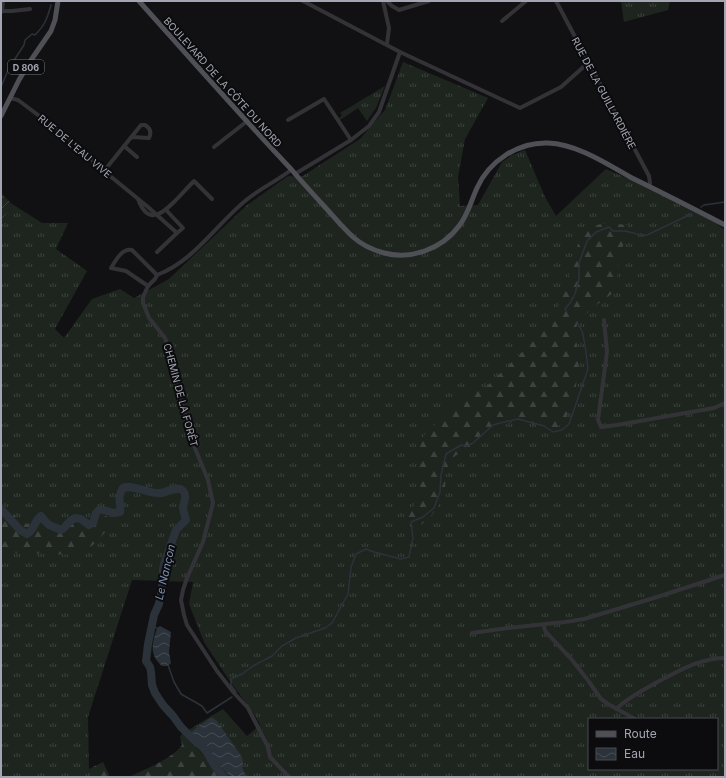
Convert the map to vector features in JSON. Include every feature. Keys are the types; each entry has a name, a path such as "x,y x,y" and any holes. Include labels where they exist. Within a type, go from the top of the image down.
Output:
{"main road":[{"name":"D 806","path":"1,116 29,63 51,31 55,20 58,1"},
{"name":"BOULEVARD DE LA CÔTE DU NORD","path":"139,1 246,122 343,228 355,239 377,251 386,254 416,254 439,244 460,226 478,186 493,165 512,151 523,146 547,143 560,145 586,154 725,225"}],"street":[{"path":"3,1 1,12 30,9"},
{"path":"303,1 400,52 520,108 561,87 589,62"},
{"path":"383,1 389,28 387,44"},
{"path":"387,1 399,10 429,1"},
{"path":"502,21 526,1"},
{"name":"RUE DE LA GUILLARDIÈRE","path":"556,1 649,176 649,186"},
{"path":"295,174 351,140 369,126 379,112 400,52"},
{"name":"RUE DE L'EAU VIVE","path":"10,98 18,100 26,105 66,136 104,171 138,198 177,233"},
{"path":"288,120 324,99 351,140"},
{"path":"214,147 246,122"},
{"path":"104,171 141,125 145,125 151,131 151,136 149,138 132,137"},
{"path":"124,146 137,157"},
{"name":"CHEMIN DE LA FORÊT","path":"290,777 270,757 268,747 248,708 217,671 187,625 181,600 183,590 203,542 213,503 208,480 190,436 165,338 149,318 143,303 143,297 148,286 157,275 173,267 189,256 246,200 291,170"},
{"path":"158,215 166,210 194,181 212,199"},
{"path":"157,252 183,228 166,210"},
{"path":"148,286 126,271 110,268 126,249 130,249 157,275"},
{"path":"604,320 607,352 598,420 601,427 714,408 725,403"},
{"path":"472,633 584,619 725,575"},
{"path":"543,625 546,632 572,660 601,699 633,718"},
{"path":"616,709 635,694 685,668 696,663 725,658"}],"green space":[{"path":"621,1 670,1 668,10 624,22"},
{"path":"403,62 488,98 465,139 458,177 460,206 478,205 502,162 512,155 525,150 545,197 556,216 606,169 696,208 725,230 725,777 223,777 218,770 182,734 223,709 247,736 260,725 204,642 189,604 193,582 132,580 88,717 89,769 91,777 1,777 1,223 12,204 42,223 68,223 56,249 87,271 55,329 64,338 92,299 120,289 134,298 169,279 246,206 288,176 301,177 360,139 385,110"},
{"path":"385,86 376,108 367,121 358,108 340,120 339,118 342,115 340,113"},
{"path":"1,193 12,204 1,223"},
{"path":"608,223 628,225 618,267 616,291 582,318 576,328 575,337 578,349 577,375 575,392 568,415 558,427 544,427 519,421 498,425 477,442 455,456 449,463 446,473 445,489 439,505 430,518 415,529 406,518 421,495 418,463 419,449 425,434 471,389 483,390 549,326 562,299 575,252 582,237 595,226"},
{"path":"1,506 27,524 41,519 61,527 71,518 79,518 89,522 109,515 113,524 93,545 76,555 1,552"},
{"path":"182,734 218,770 223,777 129,777 172,755 182,745 180,737"},
{"path":"103,762 110,777 91,777 89,769"}],"water":[{"path":"160,626 171,632 169,652 171,663 168,666 162,666 153,653 154,639 157,628"},
{"path":"210,718 217,721 242,757 242,767 245,774 249,777 231,777 216,762 210,750 191,732"}],"waterway":[{"path":"1,87 9,68 24,45 25,40 32,34 35,35 41,28 47,18 51,5"},
{"path":"701,207 704,205 725,202"},
{"path":"566,311 565,309 575,294 579,279 579,263 587,241 596,232 609,227 613,231 625,231 647,235 691,214"},
{"path":"236,692 231,685 231,679 272,656 282,646 296,638 325,628 332,623 348,594 351,567 356,554 366,549 401,559 409,557 413,538 411,522 423,517 434,508 440,492 441,475 446,454 461,445 467,446 473,443 493,425 500,423 518,419 544,426 553,432 562,430 569,424 588,369 582,331 577,322"},
{"name":"Le Nançon","path":"1,509 20,530 27,534 31,531 41,516 49,525 61,530 75,518 81,519 89,525 93,523 96,513 100,509 114,513 120,512 120,495 123,488 132,487 155,493 163,493 176,489 184,492 185,498 183,509 186,520 176,530 164,564 162,589 159,604 154,615 146,661 150,667 152,685 155,693 163,705 181,727 203,747 214,765 224,777"},
{"name":"Le Nançon","path":"152,625 158,629"},
{"path":"168,665 174,682 181,694 202,706 207,713 232,697"}]}
